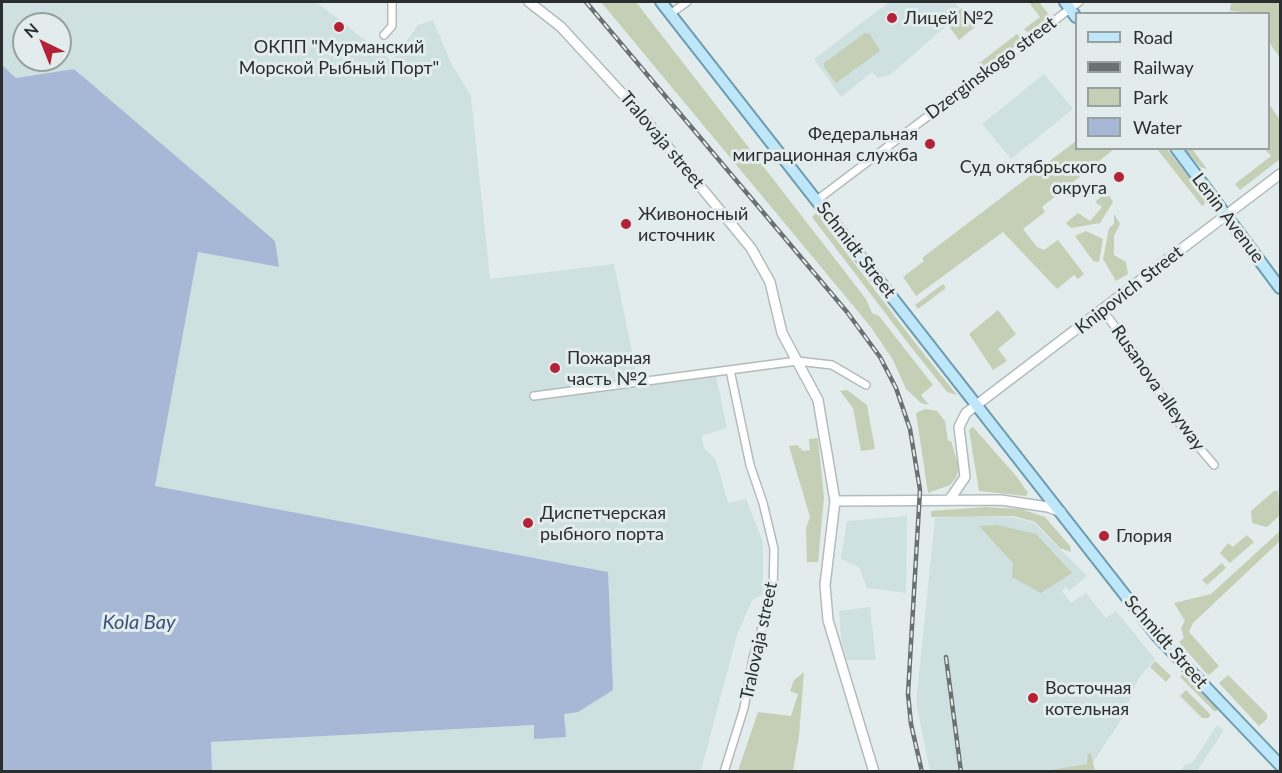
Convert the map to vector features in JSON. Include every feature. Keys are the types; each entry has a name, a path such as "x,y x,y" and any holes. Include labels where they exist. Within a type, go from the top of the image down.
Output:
{"main road":[{"name":"Tralovaja street","path":"529,2 561,27 610,78 751,248 770,282 782,333 818,400 836,501 825,585 828,620 874,771"},
{"name":"Schmidt Street","path":"661,2 1157,636 1281,765"},
{"name":"Lenin Avenue","path":"1177,150 1281,288"},
{"name":"Knipovich Street","path":"950,499 965,477 959,427 966,413 1281,174"},
{"path":"836,501 950,499 1021,502 1060,512"}],"street":[{"path":"384,34 392,26 392,2"},
{"path":"670,14 687,2"},
{"name":"Dzerginskogo street","path":"817,200 1073,7"},
{"name":"Rusanova alleyway","path":"1102,310 1130,346 1181,426 1214,465"},
{"path":"534,396 797,361 832,365 866,385"},
{"name":"Tralovaja street","path":"724,771 744,708 753,658 773,590 774,549 763,503 750,465 730,370"}],"shaded area":[{"path":"2,2 316,2 392,61 418,25 433,20 451,63 471,96 490,279 614,264 639,386 716,376 727,428 701,436 705,449 716,460 728,503 746,499 763,542 763,595 752,600 737,635 701,771 212,771 211,742 535,725 534,739 563,714 608,572 155,486 198,252 278,267 75,69 72,69 72,12 12,12 12,72 55,72 16,78 2,65"},
{"path":"889,2 955,2 959,8 942,21 946,26 890,75 878,78 872,72 841,97 814,59"},
{"path":"1044,74 1073,109 1011,159 982,124"},
{"path":"907,516 906,593 867,588 859,567 841,559 847,521"},
{"path":"1013,517 1034,523 1087,576 1069,591 1066,587 1062,591 1071,603 1086,593 1106,618 1116,611 1155,659 1138,679 1123,717 1087,771 930,771 916,703 935,518"},
{"path":"870,607 876,660 847,660 841,640 839,611"},
{"path":"1217,725 1224,730 1197,771 1180,771 1185,765 1193,762"}],"green space":[{"path":"601,2 636,2 866,299 872,313 879,316 933,385 921,395 929,405 921,403 906,389 893,360 870,326"},
{"path":"1039,2 1050,16 1028,33 1024,29 1040,17 1030,4"},
{"path":"1231,2 1280,2 1280,58 1270,43 1270,12 1230,11"},
{"path":"962,8 976,26 959,40 945,21"},
{"path":"865,33 870,34 880,51 836,83 824,67 824,63"},
{"path":"1017,34 1021,39 982,69 978,64"},
{"path":"1270,105 1280,120 1280,159 1240,190 1235,184 1271,156 1266,150 1270,150"},
{"path":"1075,142 1075,150 1113,150 1042,207 1045,212 1023,229 1037,247 1044,250 1058,240 1084,274 1078,279 1074,275 1057,289 1003,232 916,296 903,277 924,261 922,258"},
{"path":"1158,150 1168,150 1207,201 1202,206"},
{"path":"1186,150 1193,150 1207,169 1200,167"},
{"path":"1107,192 1113,202 1100,223 1071,228 1066,223 1078,213 1090,221 1102,207 1095,202"},
{"path":"816,213 957,395 947,392 911,347 812,217"},
{"path":"1114,214 1120,224 1114,236 1114,255 1126,262 1128,274 1116,281 1103,259 1109,228 1114,224"},
{"path":"1086,231 1103,239 1099,262 1093,261 1075,236"},
{"path":"943,284 946,288 918,309 915,305"},
{"path":"998,310 1016,334 998,349 1007,361 993,370 969,334"},
{"path":"847,390 867,405 875,449 861,451 853,408 840,391"},
{"path":"925,409 937,411 945,421 948,441 951,441 959,467 956,478 950,485 928,493 916,413"},
{"path":"973,427 1017,477 1028,493 1026,496 979,491 969,430"},
{"path":"818,438 824,498 818,562 807,562 806,528 810,517 789,446 797,445 803,451 810,450 809,439"},
{"path":"1274,491 1278,491 1280,515 1267,527 1252,523 1251,511"},
{"path":"986,507 1021,509 1045,517 1070,546 1071,552 1060,548 1035,522 1014,516 931,517 931,511"},
{"path":"997,525 1036,534 1072,573 1041,593 1012,577 1013,563 979,526"},
{"path":"1280,531 1280,541 1193,623 1189,632 1219,666 1209,675 1179,642 1184,638 1181,628 1185,621 1174,603 1211,594"},
{"path":"1247,535 1254,542 1230,563 1220,553 1228,543 1233,547"},
{"path":"1222,563 1226,568 1207,585 1202,580"},
{"path":"1155,661 1171,676 1166,682 1150,667"},
{"path":"804,672 799,736 793,771 738,771 758,712 791,716 798,694 790,691 794,680"},
{"path":"1183,674 1217,708 1217,711 1214,711 1180,677"},
{"path":"1228,675 1267,714 1267,719 1259,726 1219,683"},
{"path":"1186,690 1211,715 1208,718 1202,718 1180,696"},
{"path":"1088,753 1091,754 1095,771 1045,771 1087,764"}],"water":[{"name":"Kola Bay","path":"2,65 16,78 55,72 72,72 74,69 275,241 279,267 198,252 155,486 608,572 613,690 578,712 564,714 566,737 534,739 534,725 211,742 212,771 2,771"}],"railway":[{"path":"586,2 847,312 880,357 896,388 910,429 920,490 908,694 911,724 922,772"},
{"path":"946,657 961,772"}],"place":[{"name":"Лицей №2","path":"892,18"},
{"name":"ОКПП \"Мурманский Морской Рыбный Порт\"","path":"339,27"},
{"name":"Федеральная миграционная служба","path":"930,144"},
{"name":"Суд октябрьского округа","path":"1119,177"},
{"name":"Живоносный источник","path":"626,224"},
{"name":"Пожарная часть №2","path":"555,368"},
{"name":"Диспетчерская рыбного порта","path":"528,523"},
{"name":"Глория","path":"1104,536"},
{"name":"Восточная котельная","path":"1033,698"}]}
